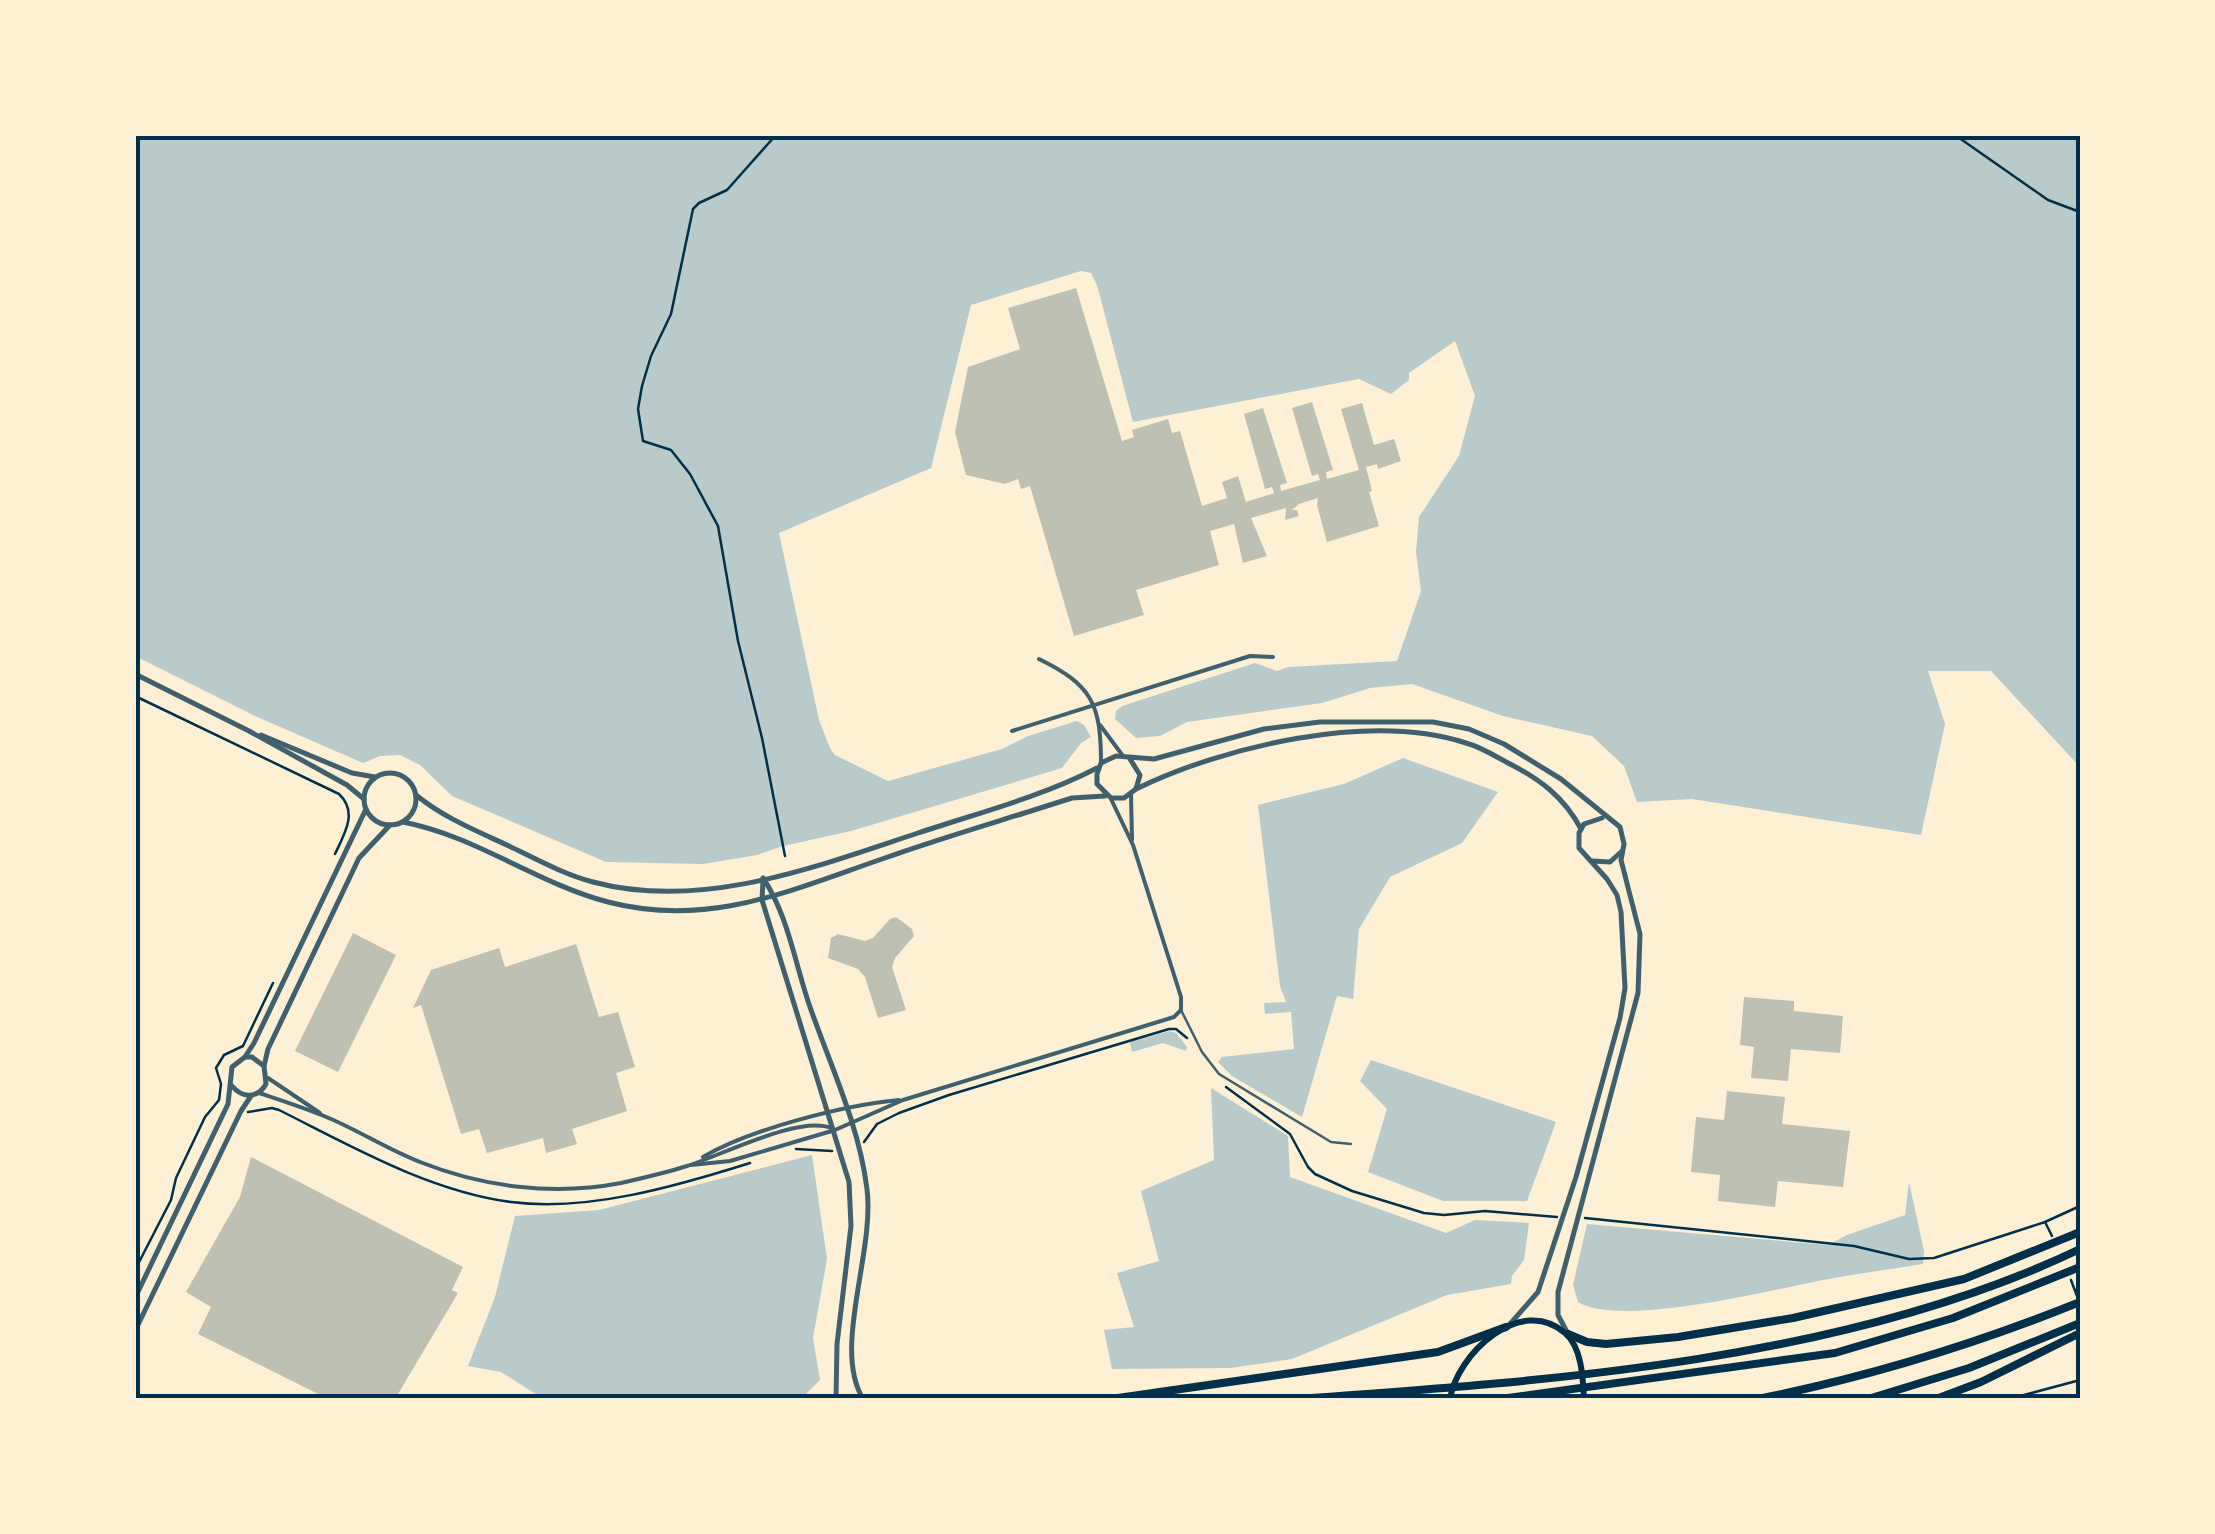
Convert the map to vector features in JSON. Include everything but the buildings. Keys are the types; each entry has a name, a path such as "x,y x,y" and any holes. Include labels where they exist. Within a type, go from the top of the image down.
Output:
{"highway":[{"path":"1568,1334 1606,1344 1793,1318 1964,1278 2080,1232"},
{"path":"1300,1399 1597,1372 1783,1343 1924,1310 2027,1274 2080,1249"},
{"path":"1500,1399 1835,1353 1953,1318 2080,1267"},
{"path":"1758,1399 1960,1347 2080,1302"},
{"path":"1868,1399 1968,1368 2080,1323"},
{"path":"1111,1399 1438,1352 1506,1327"},
{"path":"1936,1399 1981,1382 2080,1334"}],"main road":[{"path":"1450,1399 1462,1367 1480,1344 1506,1327 1534,1320 1552,1324 1568,1334 1578,1353 1584,1399"}],"street":[{"path":"1012,731 1250,656 1273,656"},
{"path":"259,1092 464,1177 518,1188 608,1186 691,1165 730,1161 835,1130 903,1100 1169,1020 1180,1010 1181,997 1132,845 1109,797 1098,784 1100,725 1094,707 1083,685 1067,672 1038,659"},
{"path":"135,674 249,730 364,798"},
{"path":"390,826 375,821 364,798 365,790 383,774 400,775 408,780 416,796 454,820 554,868 594,882 655,893 675,892 722,888 921,832 1032,795 1110,757 1154,760 1264,729 1320,722 1433,722 1469,729 1504,743 1561,780 1614,822 1624,835 1621,852 1640,934 1638,993 1558,1292 1558,1315 1568,1334"},
{"path":"1100,725 1140,775 1134,792 1132,845"},
{"path":"249,730 375,778"},
{"path":"403,822 462,838 570,889 623,906 697,911 776,896 1072,798 1134,792 1171,772 1263,744 1317,735 1430,735 1468,743 1551,788 1572,811 1581,829 1579,848 1607,879 1622,912 1625,988 1620,1018 1576,1177 1538,1292 1506,1327"},
{"path":"329,1118 268,1078 264,1066 268,1049 360,858 390,826 403,822 414,811 416,796"},
{"path":"150,1300 136,1295 228,1104 232,1067 245,1058 366,809"},
{"path":"1581,829 1590,820 1605,818"},
{"path":"1589,860 1603,864 1621,852"},
{"path":"763,878 776,896 810,1008 848,1107 867,1189 868,1241 850,1358 856,1388 863,1399"},
{"path":"763,878 762,900 849,1182 851,1226 837,1344 836,1399"},
{"path":"245,1058 264,1066"},
{"path":"135,1331 241,1111 268,1078"},
{"path":"232,1086 242,1095 251,1096"},
{"path":"691,1165 731,1142 848,1107 903,1100"},
{"path":"691,1165 731,1148 816,1124 835,1130"}],"lane":[{"path":"1180,1010 1202,1052 1220,1074 1331,1142 1351,1144"}],"path":[{"path":"776,135 727,190 699,202 693,210 671,314 652,356 638,409 643,441 670,450 690,474 718,526 784,856"},
{"path":"1955,135 2048,200 2080,212"},
{"path":"135,696 339,794 349,807 346,830"},
{"path":"857,1144 867,1141 877,1124 889,1117 1056,1062 1168,1029 1185,1034 1191,1044"},
{"path":"1218,1081 1290,1134 1316,1174 1352,1191 1424,1213 1486,1210 1558,1217"},
{"path":"135,1270 171,1200 176,1178 205,1117 220,1100"},
{"path":"272,1108 423,1179 515,1202 596,1202 763,1159"},
{"path":"794,1150 828,1152 840,1148"},
{"path":"1585,1218 1854,1246 1910,1259 1934,1258 2046,1222 2080,1206"},
{"path":"2046,1222 2050,1232"},
{"path":"2009,1399 2080,1380"}],"shaded area":[{"path":"135,135 2080,135 2080,767 1991,671 1928,671 1945,724 1921,835 1692,799 1637,802 1624,766 1592,736 1503,716 1412,684 1370,688 1322,703 1187,722 1160,736 1136,738 1115,719 1122,706 1255,663 1277,671 1288,667 1397,661 1421,591 1416,552 1419,517 1459,456 1475,396 1455,341 1409,373 1409,380 1391,394 1359,379 1133,422 1097,285 1091,273 1081,271 971,305 931,468 779,533 819,720 835,755 888,781 1002,749 1028,736 1077,721 1091,737 1081,743 1062,768 851,831 703,864 606,862 452,796 420,765 400,755 380,756 363,763 255,716 135,656"},
{"path":"1403,758 1498,792 1462,843 1390,877 1359,929 1353,999 1337,996 1302,1117 1232,1076 1218,1062 1222,1057 1294,1049 1291,1012 1265,1014 1264,1003 1286,1002 1280,986 1258,805 1344,784"},
{"path":"1170,1031 1176,1033 1186,1051 1163,1043 1132,1052 1130,1042"},
{"path":"1371,1060 1556,1122 1527,1201 1443,1201 1368,1172 1387,1109 1360,1081"},
{"path":"1211,1088 1288,1136 1290,1177 1446,1233 1475,1220 1529,1223 1524,1260 1511,1284 1447,1295 1292,1359 1230,1368 1112,1369 1104,1330 1134,1327 1117,1273 1159,1261 1141,1191 1214,1160"},
{"path":"812,1155 827,1259 813,1338 820,1380 801,1399 544,1399 501,1372 468,1366 495,1297 515,1216 599,1210"},
{"path":"1909,1182 1924,1251 1923,1264 1661,1309 1599,1309 1578,1302 1573,1285 1587,1224 1828,1245 1905,1215"}]}
